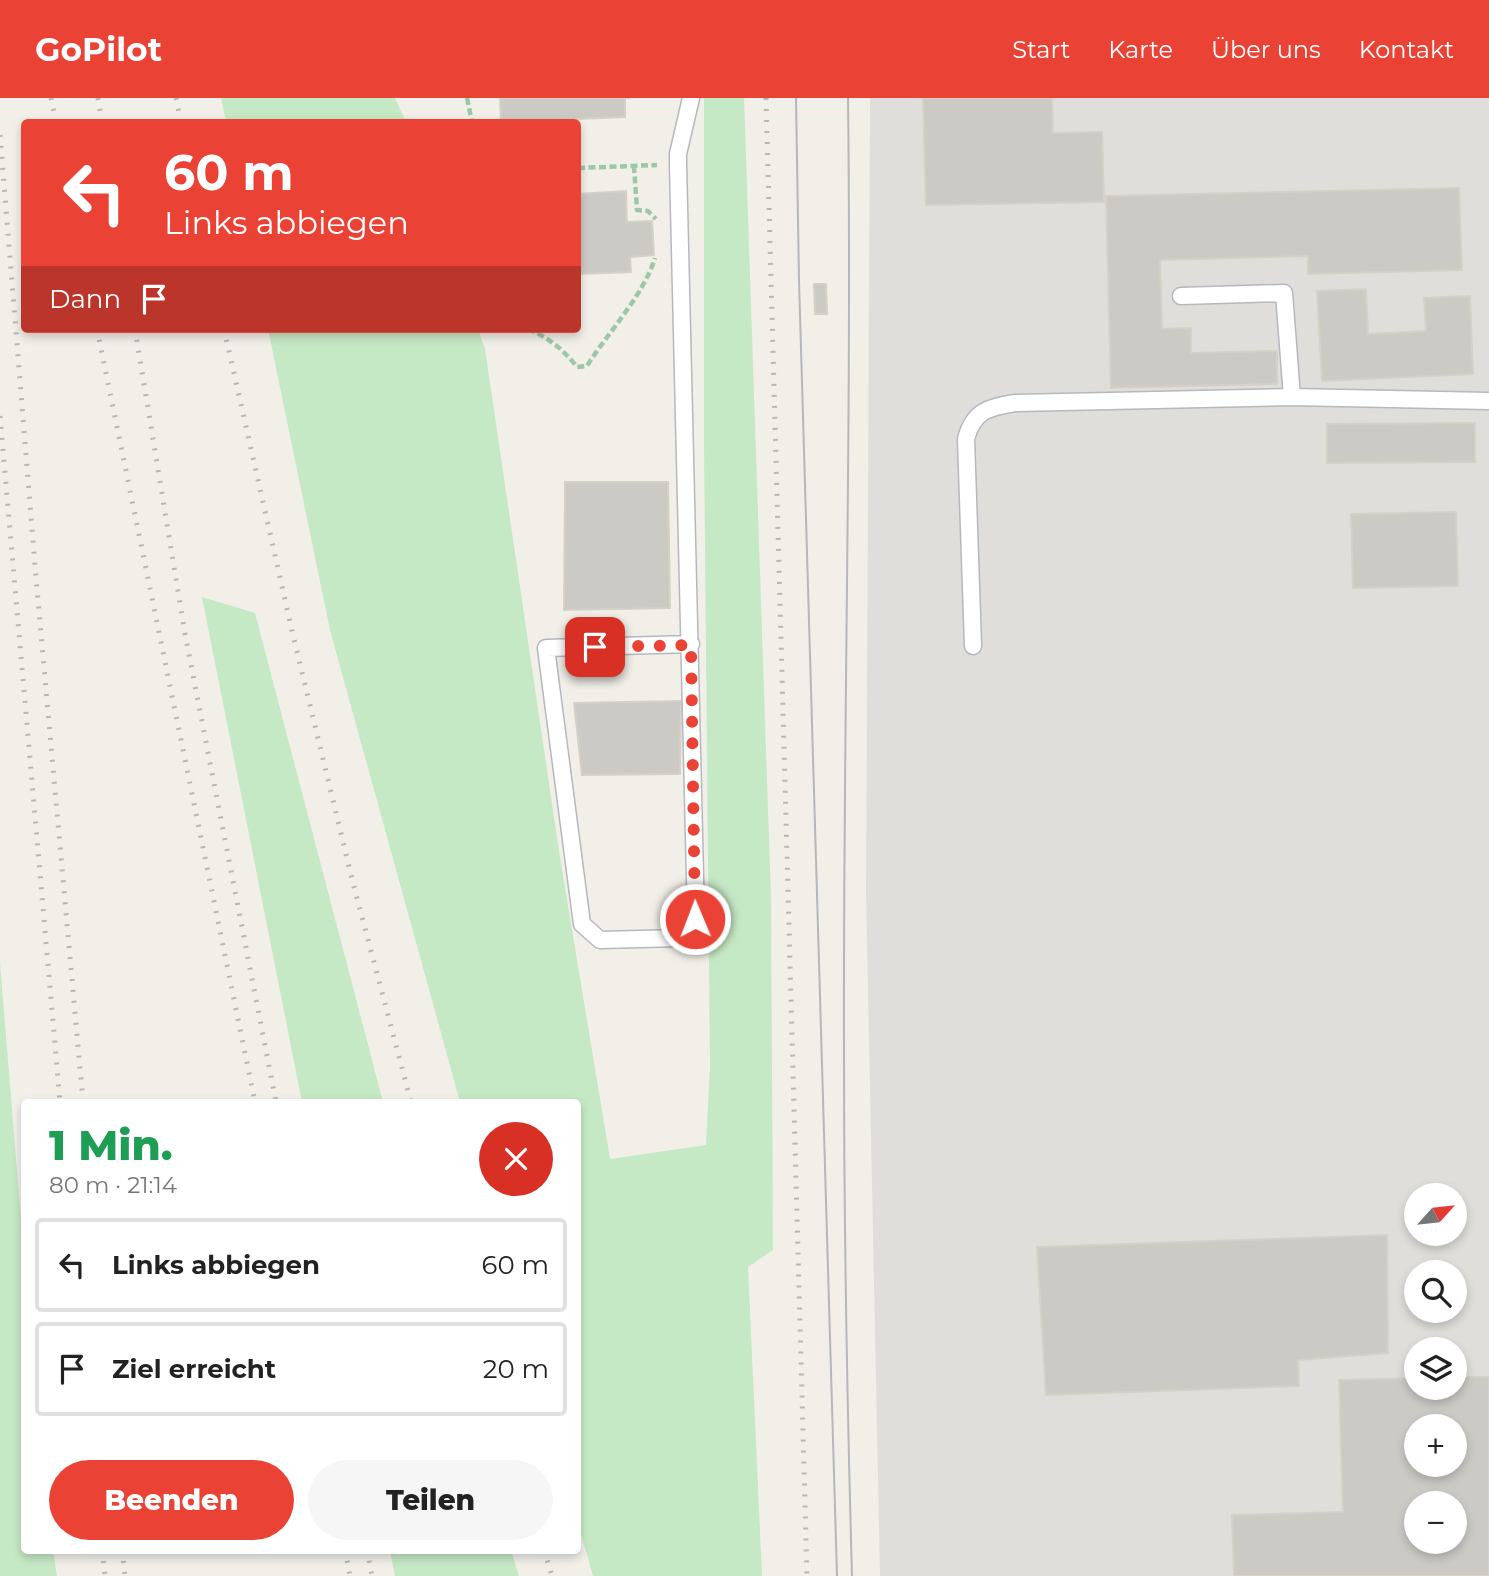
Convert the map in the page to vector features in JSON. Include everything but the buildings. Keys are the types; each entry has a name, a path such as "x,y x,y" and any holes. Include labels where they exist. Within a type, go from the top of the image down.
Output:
{"lane":[{"path":"691,98 678,164 691,645 695,919 680,938 600,940 582,924 547,648 691,645"},
{"path":"1181,296 1284,293 1292,397"},
{"path":"973,646 966,439 970,425 979,414 994,407 1015,403 1292,397 1489,401"}],"path":[{"path":"467,98 471,119"},
{"path":"581,168 678,164"},
{"path":"634,166 637,209 648,211 659,222"},
{"path":"538,333 566,352 577,367 587,366 651,271 659,246"}],"shaded area":[{"path":"870,98 1489,98 1489,1576 880,1576 866,893"}],"green space":[{"path":"221,98 395,98 405,119 225,119"},
{"path":"704,98 744,98 771,899 773,1250 748,1267 762,1576 593,1576 581,1534 581,1099 459,1099 330,630 269,333 479,333 485,349 558,845 610,1159 706,1145 710,1067 704,439"},
{"path":"202,597 255,613 382,1099 301,1099"},
{"path":"0,963 21,1219 21,1554 53,1554 57,1576 0,1576"},
{"path":"391,1554 512,1554 519,1576 395,1576"}],"tram line":[{"path":"796,98 837,1576"},
{"path":"848,98 844,1115 852,1576"}],"railway":[{"path":"51,98 55,119"},
{"path":"98,98 102,119"},
{"path":"176,98 180,119"},
{"path":"766,98 807,1576"},
{"path":"0,135 83,1099"},
{"path":"98,333 254,1099"},
{"path":"136,333 185,634 275,1099"},
{"path":"225,333 293,635 353,883 410,1099"},
{"path":"0,416 60,1099"},
{"path":"102,1554 105,1576"},
{"path":"122,1554 125,1576"},
{"path":"346,1554 350,1576"},
{"path":"368,1554 372,1576"},
{"path":"545,1554 552,1576"}],"route":[{"path":"595,647 691,645 695,919"}]}
